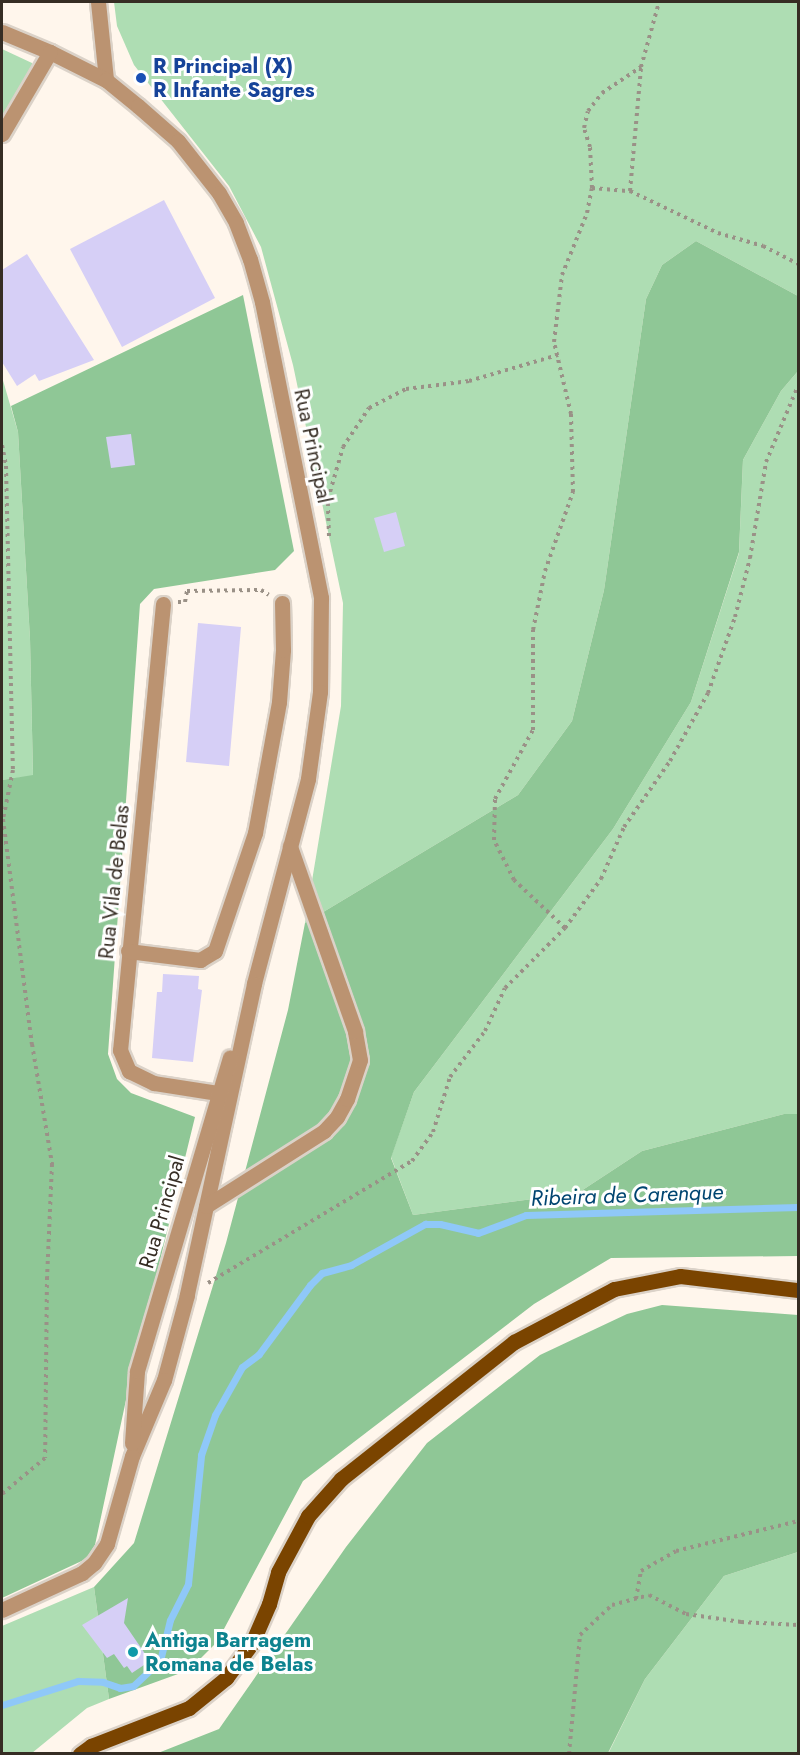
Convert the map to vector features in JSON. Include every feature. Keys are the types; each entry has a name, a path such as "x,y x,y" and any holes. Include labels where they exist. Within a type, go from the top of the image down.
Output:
{"main road":[{"path":"80,1754 91,1746 189,1708 226,1678 252,1643 269,1604 278,1572 308,1516 341,1479 514,1342 614,1289 680,1276 798,1290"}],"street":[{"path":"98,2 106,80"},
{"name":"Rua Principal","path":"2,32 50,52 106,80 178,141 219,193 236,223 250,259 262,302 321,598 320,692 308,779 254,984 187,1295 164,1380 132,1456 107,1544 94,1563 74,1577 2,1610"},
{"path":"2,134 50,52"},
{"path":"128,951 200,960 215,951 255,833 279,702 284,650 282,603"},
{"name":"Rua Vila de Belas","path":"163,604 120,1050 129,1071 154,1083 218,1093"},
{"path":"206,1206 324,1131 337,1117 347,1099 360,1060 355,1031 290,846"},
{"name":"Rua Principal","path":"132,1456 137,1371 218,1093 254,984"}],"path":[{"path":"630,191 641,67 659,2"},
{"path":"565,928 514,880 494,840 495,799 533,730 533,630 545,571 573,492 571,414 554,342 562,275 587,213 592,188 590,147 584,128 588,111 602,93 641,67"},
{"path":"592,188 630,191 718,233 763,246 798,264"},
{"path":"314,560 330,550 328,499 343,447 369,408 406,389 469,381 558,355"},
{"path":"187,1295 412,1161 433,1132 450,1077 484,1031 505,988 565,928 601,879 624,827 670,761 708,693 735,616 750,558 766,462 798,386"},
{"path":"2,445 6,466 13,770 3,819 32,1044 52,1164 47,1277 45,1458 2,1494"},
{"path":"163,604 184,602 187,591 261,590 282,603"},
{"path":"636,1599 641,1571 676,1551 798,1521"},
{"path":"569,1754 580,1635 612,1605 649,1595 686,1614 741,1622 798,1626"}],"green space":[{"path":"114,2 798,2 798,296 696,241 662,265 646,299 604,590 572,721 518,795 305,923 341,706 343,603 293,365 261,247 229,186 134,65 117,26"},
{"path":"2,49 32,63 32,74 2,119"},
{"path":"696,241 798,296 798,371 781,391 743,460 739,552 691,702 613,829 414,1092 391,1158 413,1215 578,1193 642,1151 784,1114 798,1114 798,1256 611,1258 534,1304 303,1481 217,1642 189,1670 109,1699 94,1587 134,1543 226,1243 288,1010 305,923 518,795 572,721 604,590 646,299 662,265"},
{"path":"243,295 294,551 275,570 154,589 140,604 108,1054 117,1079 131,1093 195,1117 126,1400 95,1545 86,1559 2,1598 2,780 33,775 30,639 18,432 11,406"},
{"path":"798,371 798,1114 784,1114 642,1151 578,1193 413,1215 391,1157 414,1092 613,829 691,702 739,553 743,460 781,391"},
{"path":"2,377 18,432 30,639 33,776 2,780"},
{"path":"662,1305 798,1315 798,1552 724,1576 645,1679 608,1753 158,1753 219,1729 346,1547 427,1443 540,1355 627,1314"},
{"path":"798,1552 798,1753 608,1754 645,1679 724,1576"},
{"path":"94,1587 109,1699 87,1708 32,1753 2,1754 2,1626"}],"building":[{"path":"164,200 215,298 122,347 70,249"},
{"path":"27,254 94,360 39,381 35,374 17,386 2,362 2,270"},
{"path":"131,434 135,465 111,468 106,437"},
{"path":"396,512 405,546 384,552 374,518"},
{"path":"198,623 241,627 229,766 186,762"},
{"path":"163,974 199,976 198,989 202,990 193,1062 152,1058 157,992 162,992"},
{"path":"128,1598 124,1623 150,1661 132,1673 127,1666 124,1668 114,1654 107,1658 82,1625"}],"waterway":[{"name":"Ribeira de Carenque","path":"2,1705 78,1681 103,1682 120,1688 133,1686 160,1661 170,1620 188,1584 201,1455 215,1415 242,1367 259,1354 310,1285 322,1273 351,1265 425,1224 440,1224 478,1233 526,1215 798,1207"}],"place":[{"name":"R Principal (X) R Infante Sagres","path":"141,78"},
{"name":"Antiga Barragem Romana de Belas","path":"133,1652"}]}
